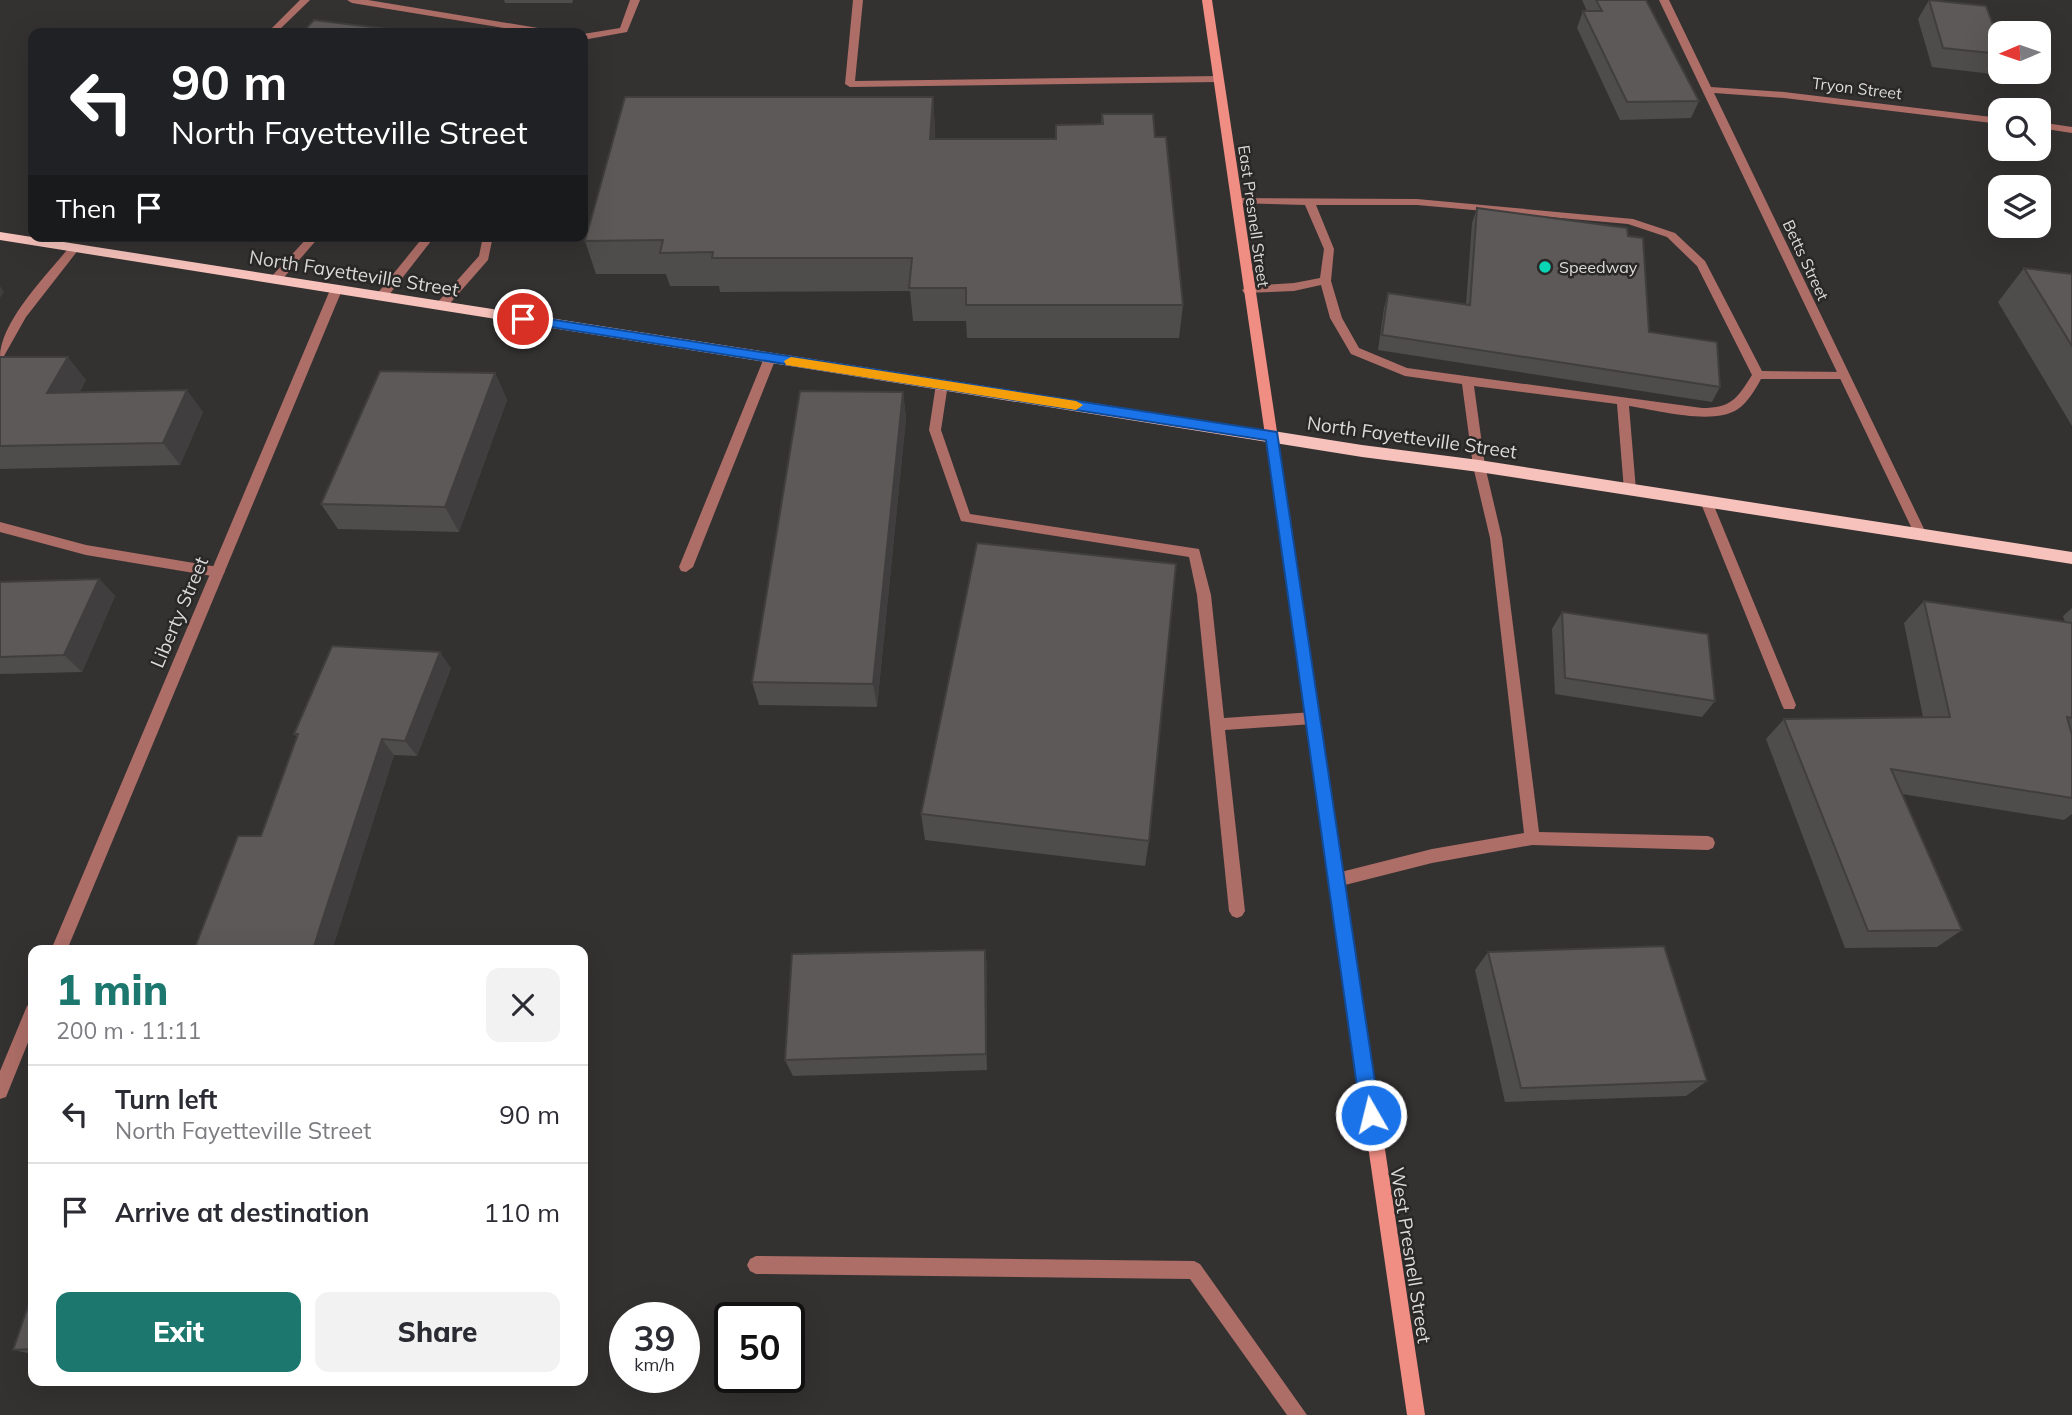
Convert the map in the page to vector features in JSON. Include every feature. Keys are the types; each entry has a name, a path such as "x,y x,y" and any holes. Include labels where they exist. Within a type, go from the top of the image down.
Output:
{"main road":[{"name":"East Presnell Street","path":"1207,0 1248,290 1272,436"},
{"name":"North Fayetteville Street","path":"0,236 28,238"},
{"name":"North Fayetteville Street","path":"64,242 75,247 336,290 2072,558"},
{"name":"West Presnell Street","path":"1272,436 1416,1415"}],"street":[{"path":"276,28 305,0"},
{"path":"352,0 520,28"},
{"path":"588,36 624,30 635,0"},
{"path":"858,0 850,84 1218,79"},
{"name":"Betts Street","path":"1664,0 1920,533"},
{"name":"Tryon Street","path":"1709,90 1784,95 1988,120"},
{"path":"2051,127 2072,130"},
{"path":"1236,201 1417,202 1629,221 1671,234 1701,264 1724,304 1740,343 1758,375"},
{"path":"1310,203 1329,249 1325,281 1336,318 1355,351 1405,372 1692,410 1725,411 1747,395 1758,375"},
{"path":"275,280 310,242"},
{"path":"381,297 425,242"},
{"path":"441,306 484,257 487,242"},
{"path":"0,353 22,315 75,247"},
{"path":"1248,290 1294,287 1325,281"},
{"name":"Liberty Street","path":"61,945 336,290"},
{"path":"686,567 770,358"},
{"path":"1758,375 1842,375"},
{"path":"1467,381 1479,466 1496,538 1532,838"},
{"path":"942,384 935,430 965,518 1194,554 1204,595 1237,911"},
{"path":"1623,401 1630,490"},
{"path":"1706,501 1789,705"},
{"path":"0,527 86,550 218,572"},
{"path":"1219,724 1313,718"},
{"path":"1337,880 1432,856 1532,838 1708,843"},
{"path":"0,1091 28,1024"},
{"path":"756,1265 1194,1270 1298,1415"}],"building":[{"path":"1596,0 1646,0 1699,101 1627,102 1583,11 1602,11"},
{"path":"1929,0 1986,6 1992,21 1988,21 1988,53 1943,48"},
{"path":"314,20 379,28 307,28"},
{"path":"625,97 933,97 930,139 1056,139 1056,125 1103,124 1102,114 1153,114 1155,137 1166,137 1183,305 966,305 966,288 909,288 912,258 712,258 713,252 660,253 663,240 588,241 588,230"},
{"path":"1477,208 1627,228 1628,236 1643,238 1649,332 1717,342 1720,387 1382,335 1388,293 1470,305"},
{"path":"2024,268 2072,274 2072,346"},
{"path":"0,357 68,357 47,393 187,390 163,443 0,446"},
{"path":"380,371 495,373 445,507 321,504"},
{"path":"800,391 903,392 873,684 752,682"},
{"path":"977,543 1176,564 1149,841 921,814"},
{"path":"99,579 64,655 0,657 0,582"},
{"path":"1924,601 2072,623 2072,718 2067,717 2072,735 2072,798 1891,769 1962,930 1868,931 1784,719 1950,717"},
{"path":"1562,612 1708,634 1715,701 1565,678"},
{"path":"332,646 440,652 405,741 382,739 315,945 196,945 238,836 261,836 298,734 294,734"},
{"path":"1664,946 1707,1081 1521,1088 1488,952"},
{"path":"985,950 986,1054 785,1060 792,954"},
{"path":"28,1306 28,1349 13,1350"}],"slow traffic":[{"path":"791,361 1076,405"}],"place":[{"name":"Speedway","path":"1545,267"}],"route":[{"path":"523,319 1272,436 1371,1115"}]}
